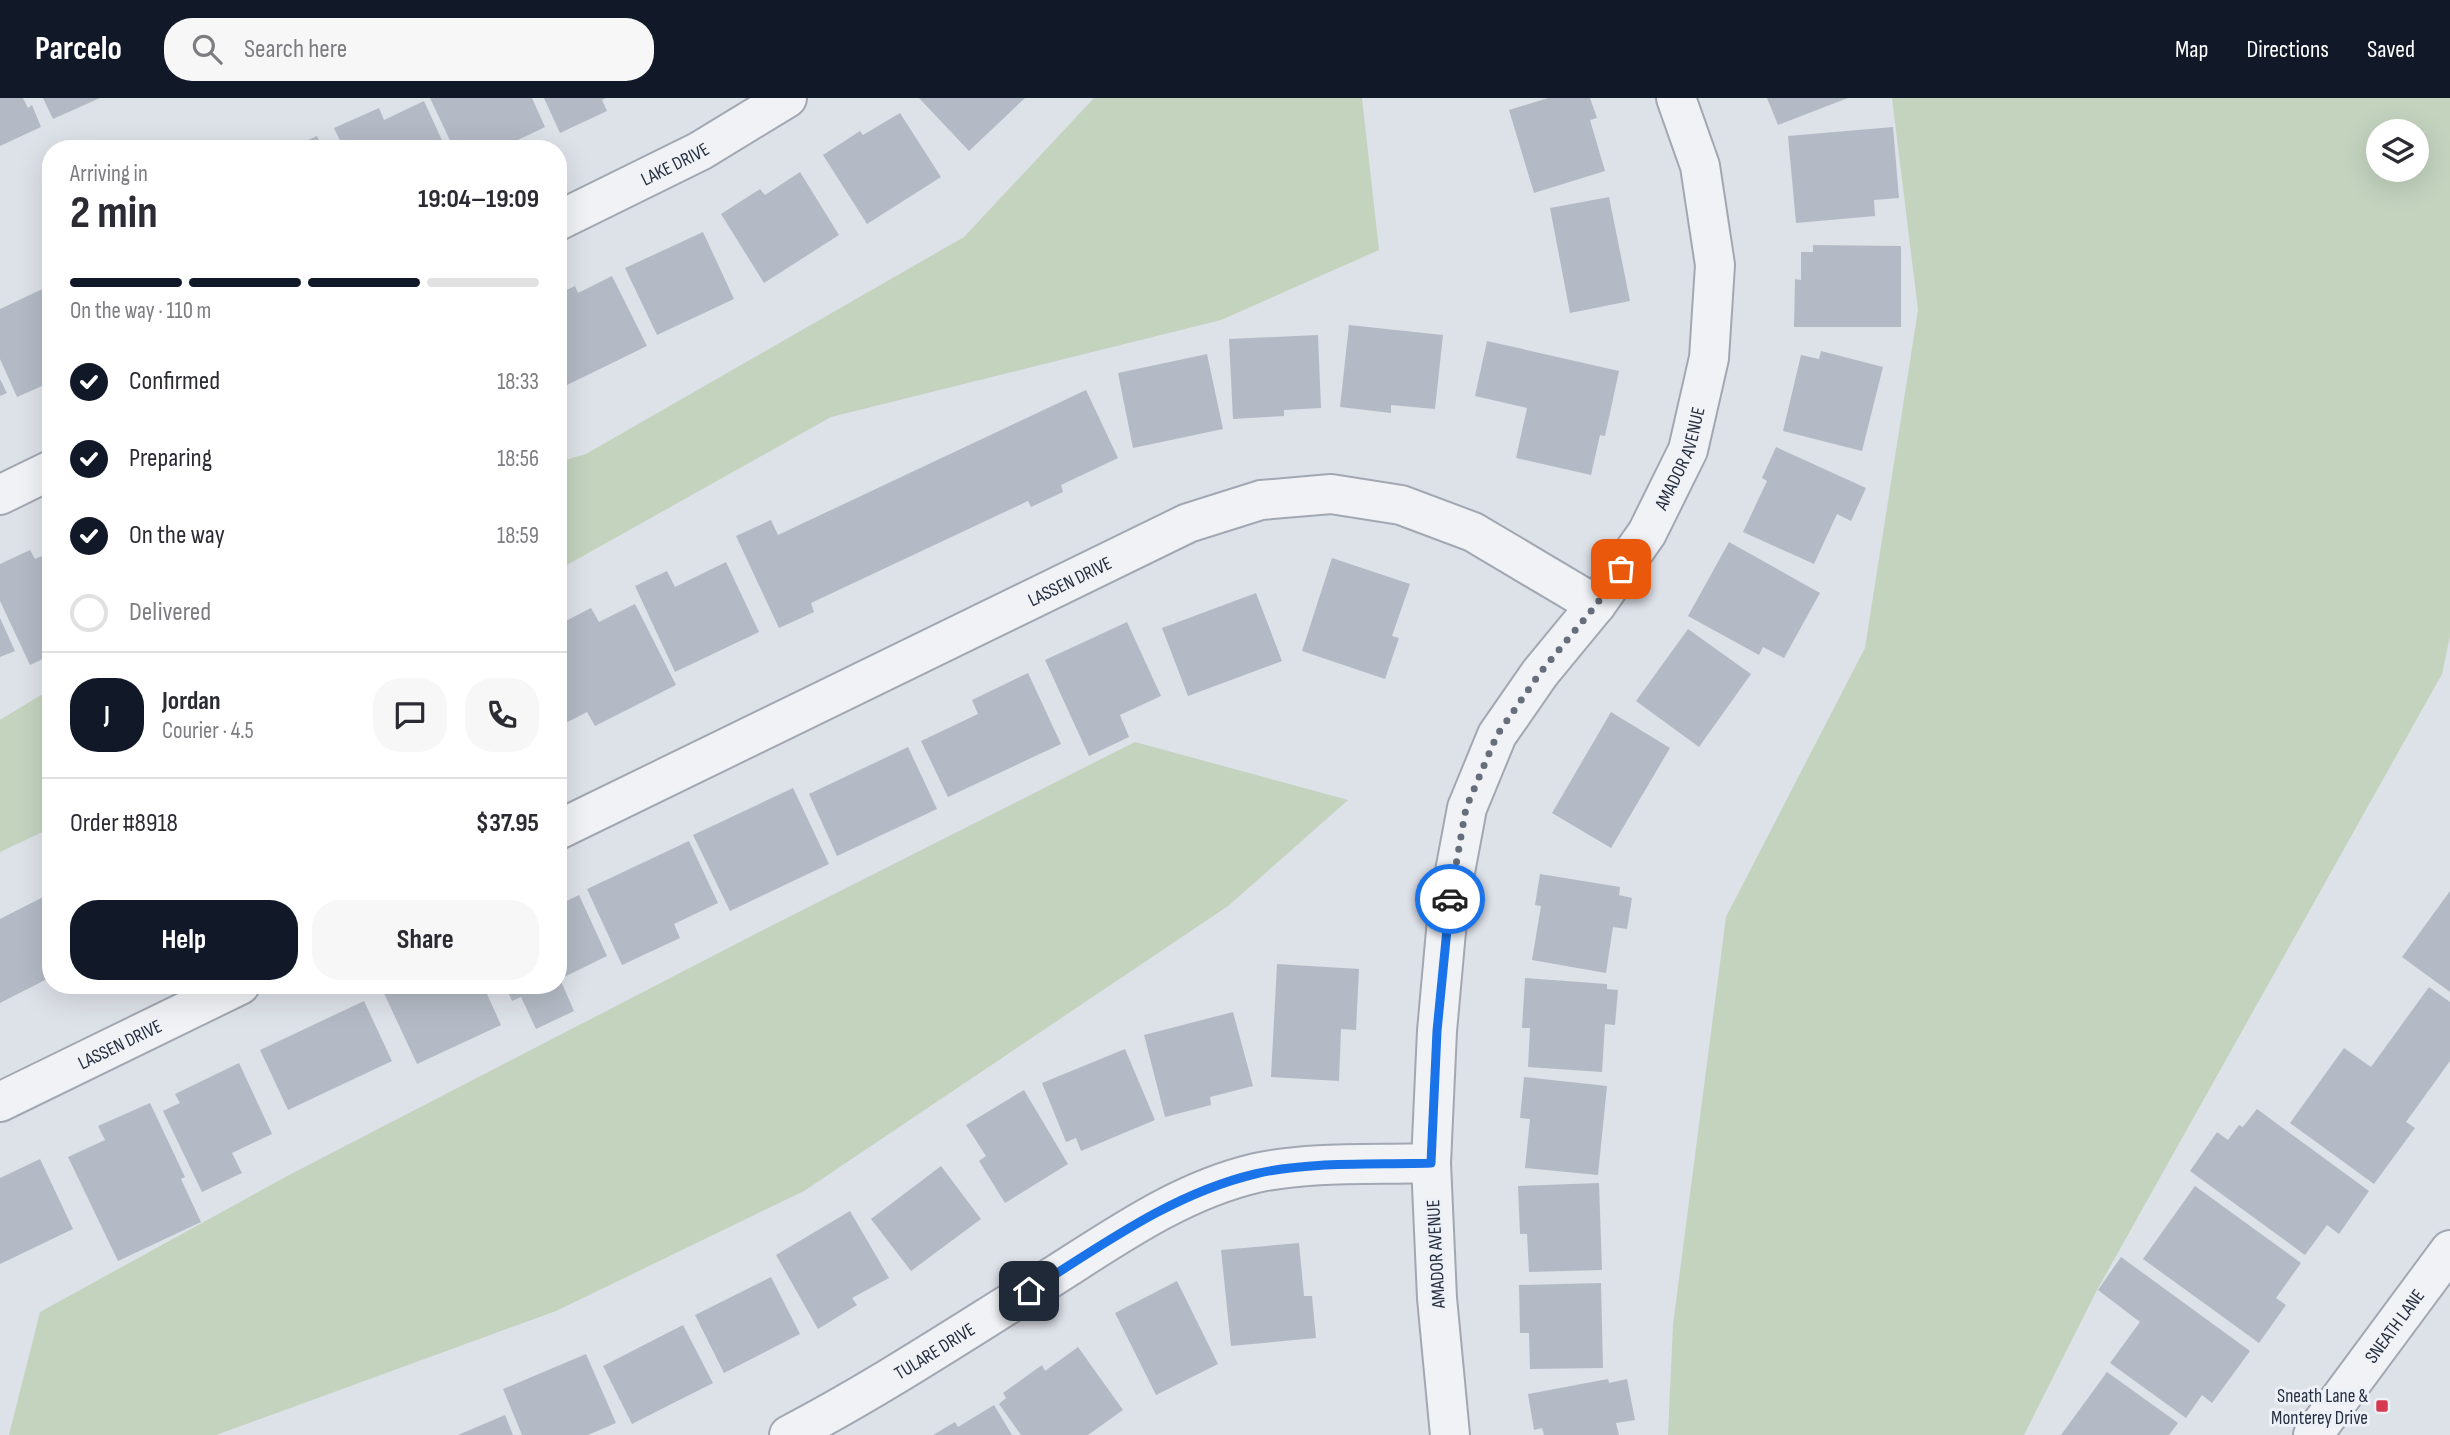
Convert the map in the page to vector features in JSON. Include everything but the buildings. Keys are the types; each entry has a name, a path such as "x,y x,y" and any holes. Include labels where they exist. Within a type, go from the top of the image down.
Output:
{"street":[{"name":"LAKE DRIVE","path":"567,217 700,151 787,98"},
{"name":"AMADOR AVENUE","path":"1450,1435 1437,1298 1431,1163 1437,1031 1448,909 1466,808 1497,735 1540,673 1596,605 1647,533 1688,450 1709,359 1715,265 1700,166 1676,98"},
{"path":"0,495 42,474"},
{"name":"LASSEN DRIVE","path":"567,826 1188,523 1261,500 1331,495 1401,505 1474,532 1596,605"},
{"name":"LASSEN DRIVE","path":"0,1102 222,994"},
{"name":"TULARE DRIVE","path":"789,1435 936,1349 1144,1219 1197,1192 1256,1173 1315,1166 1431,1163"},
{"name":"SNEATH LANE","path":"2313,1435 2450,1250"}],"green space":[{"path":"1094,98 1362,98 1379,250 1221,320 831,417 567,565 567,459 586,454 964,237"},
{"path":"1892,98 2450,98 2450,636 2442,674 2097,1290 2024,1435 1668,1435 1673,1325 1726,917 1865,648 1918,310"},
{"path":"42,694 42,832 0,852 0,720"},
{"path":"1135,742 1348,800 1228,906 804,1191 556,1311 216,1435 9,1435 40,1312 291,1174 767,928"}],"way so far":[{"path":"1450,899 1466,808 1497,735 1540,673 1596,605 1621,569"}],"place":[{"name":"Sneath Lane & Monterey Drive","path":"2382,1406"}],"route":[{"path":"1029,1291 1144,1219 1197,1192 1256,1173 1315,1166 1431,1163 1437,1031 1450,899"}]}
